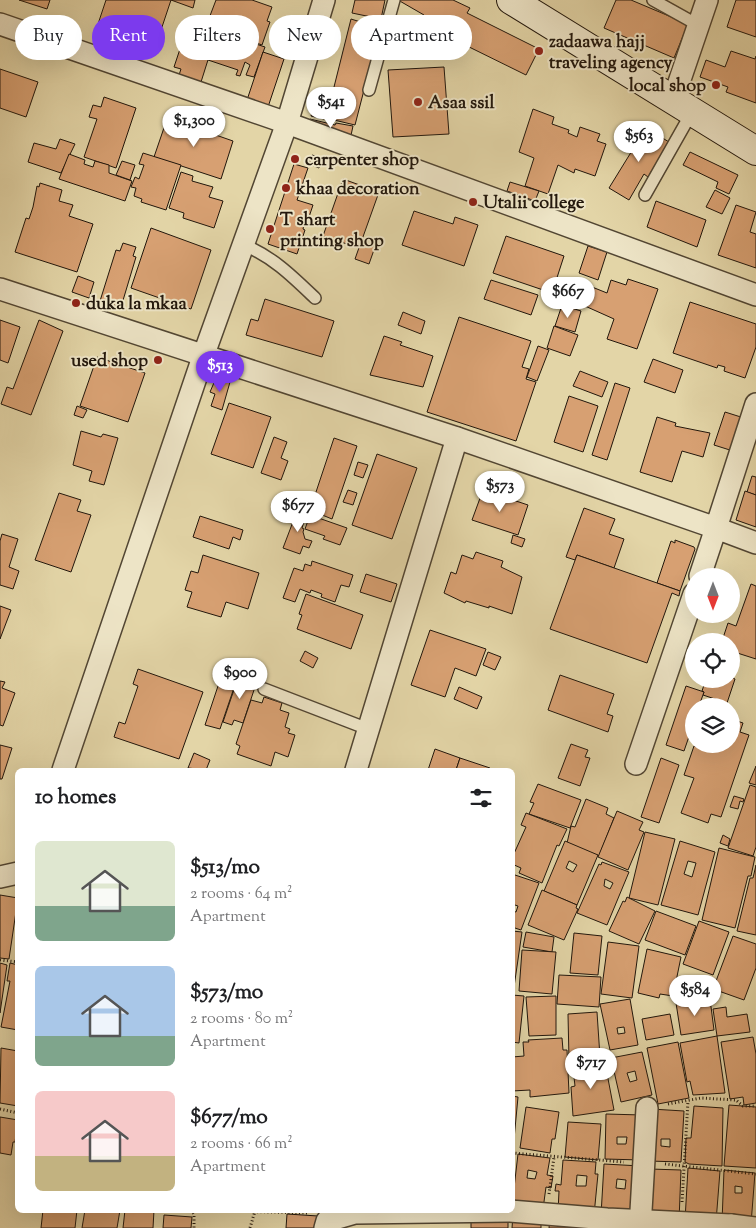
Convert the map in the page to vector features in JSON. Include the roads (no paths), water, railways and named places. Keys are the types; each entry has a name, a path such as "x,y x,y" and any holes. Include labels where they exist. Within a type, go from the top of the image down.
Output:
{"main road":[{"path":"525,4 756,151"}],"street":[{"path":"65,768 204,354 287,123 324,0"},
{"path":"683,106 698,25 707,0"},
{"path":"0,24 287,123 756,295"},
{"path":"0,289 457,438 716,528 756,544"},
{"path":"703,568 756,404"},
{"path":"357,768 457,438"},
{"path":"636,764 685,620"},
{"path":"0,877 15,874"},
{"path":"640,1224 647,1108"},
{"path":"515,1212 640,1224 681,1223 756,1228"},
{"path":"332,1222 478,1213"}],"lane":[{"path":"369,90 394,0"},
{"path":"653,0 698,25"},
{"path":"645,195 683,106"},
{"path":"244,245 264,254 283,267 315,298"},
{"path":"264,689 368,729"}],"place":[{"name":"zadaawa hajj traveling agency","path":"539,51"},
{"name":"local shop","path":"716,85"},
{"name":"Asaa ssil","path":"418,102"},
{"name":"carpenter shop","path":"295,159"},
{"name":"khaa decoration","path":"286,188"},
{"name":"Utalii college","path":"473,202"},
{"name":"T shart printing shop","path":"270,229"},
{"name":"duka la mkaa","path":"76,303"},
{"name":"used shop","path":"158,360"}]}
